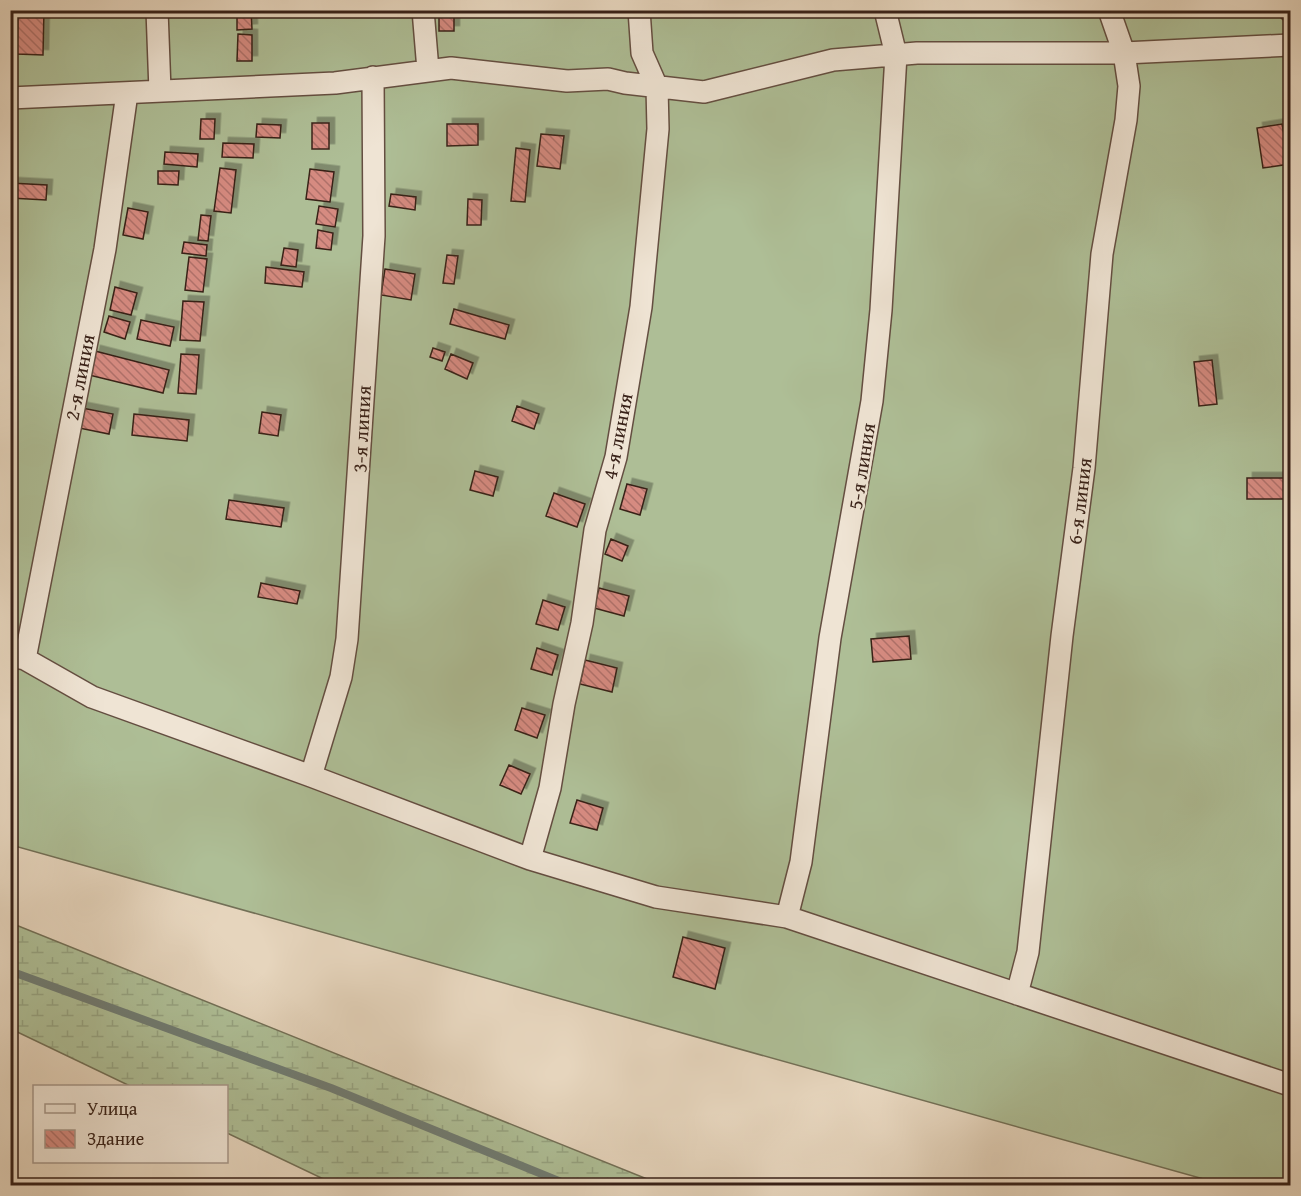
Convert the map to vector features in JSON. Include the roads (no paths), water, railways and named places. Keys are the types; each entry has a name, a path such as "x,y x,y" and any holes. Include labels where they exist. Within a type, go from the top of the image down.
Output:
{"street":[{"path":"157,10 160,91"},
{"path":"423,10 428,70"},
{"name":"4-я линия","path":"530,859 550,788 564,704 582,622 595,530 616,457 641,307 658,129 657,87 642,53 639,10"},
{"name":"5-я линия","path":"787,917 801,862 830,638 872,401 881,310 896,55 885,10"},
{"name":"6-я линия","path":"1017,994 1028,952 1062,636 1084,468 1102,254 1126,120 1129,86 1124,53 1109,10"},
{"path":"10,98 335,83 452,68 567,81 608,79 704,92 833,60 896,55 1124,53 1290,45"},
{"name":"3-я линия","path":"311,776 341,677 347,639 374,236 373,77"},
{"name":"2-я линия","path":"18,657 105,249 127,93"},
{"path":"18,657 92,697 311,776 530,859 656,897 787,917 1290,1085"}],"waterway":[{"path":"10,971 331,1088 571,1186"}]}
